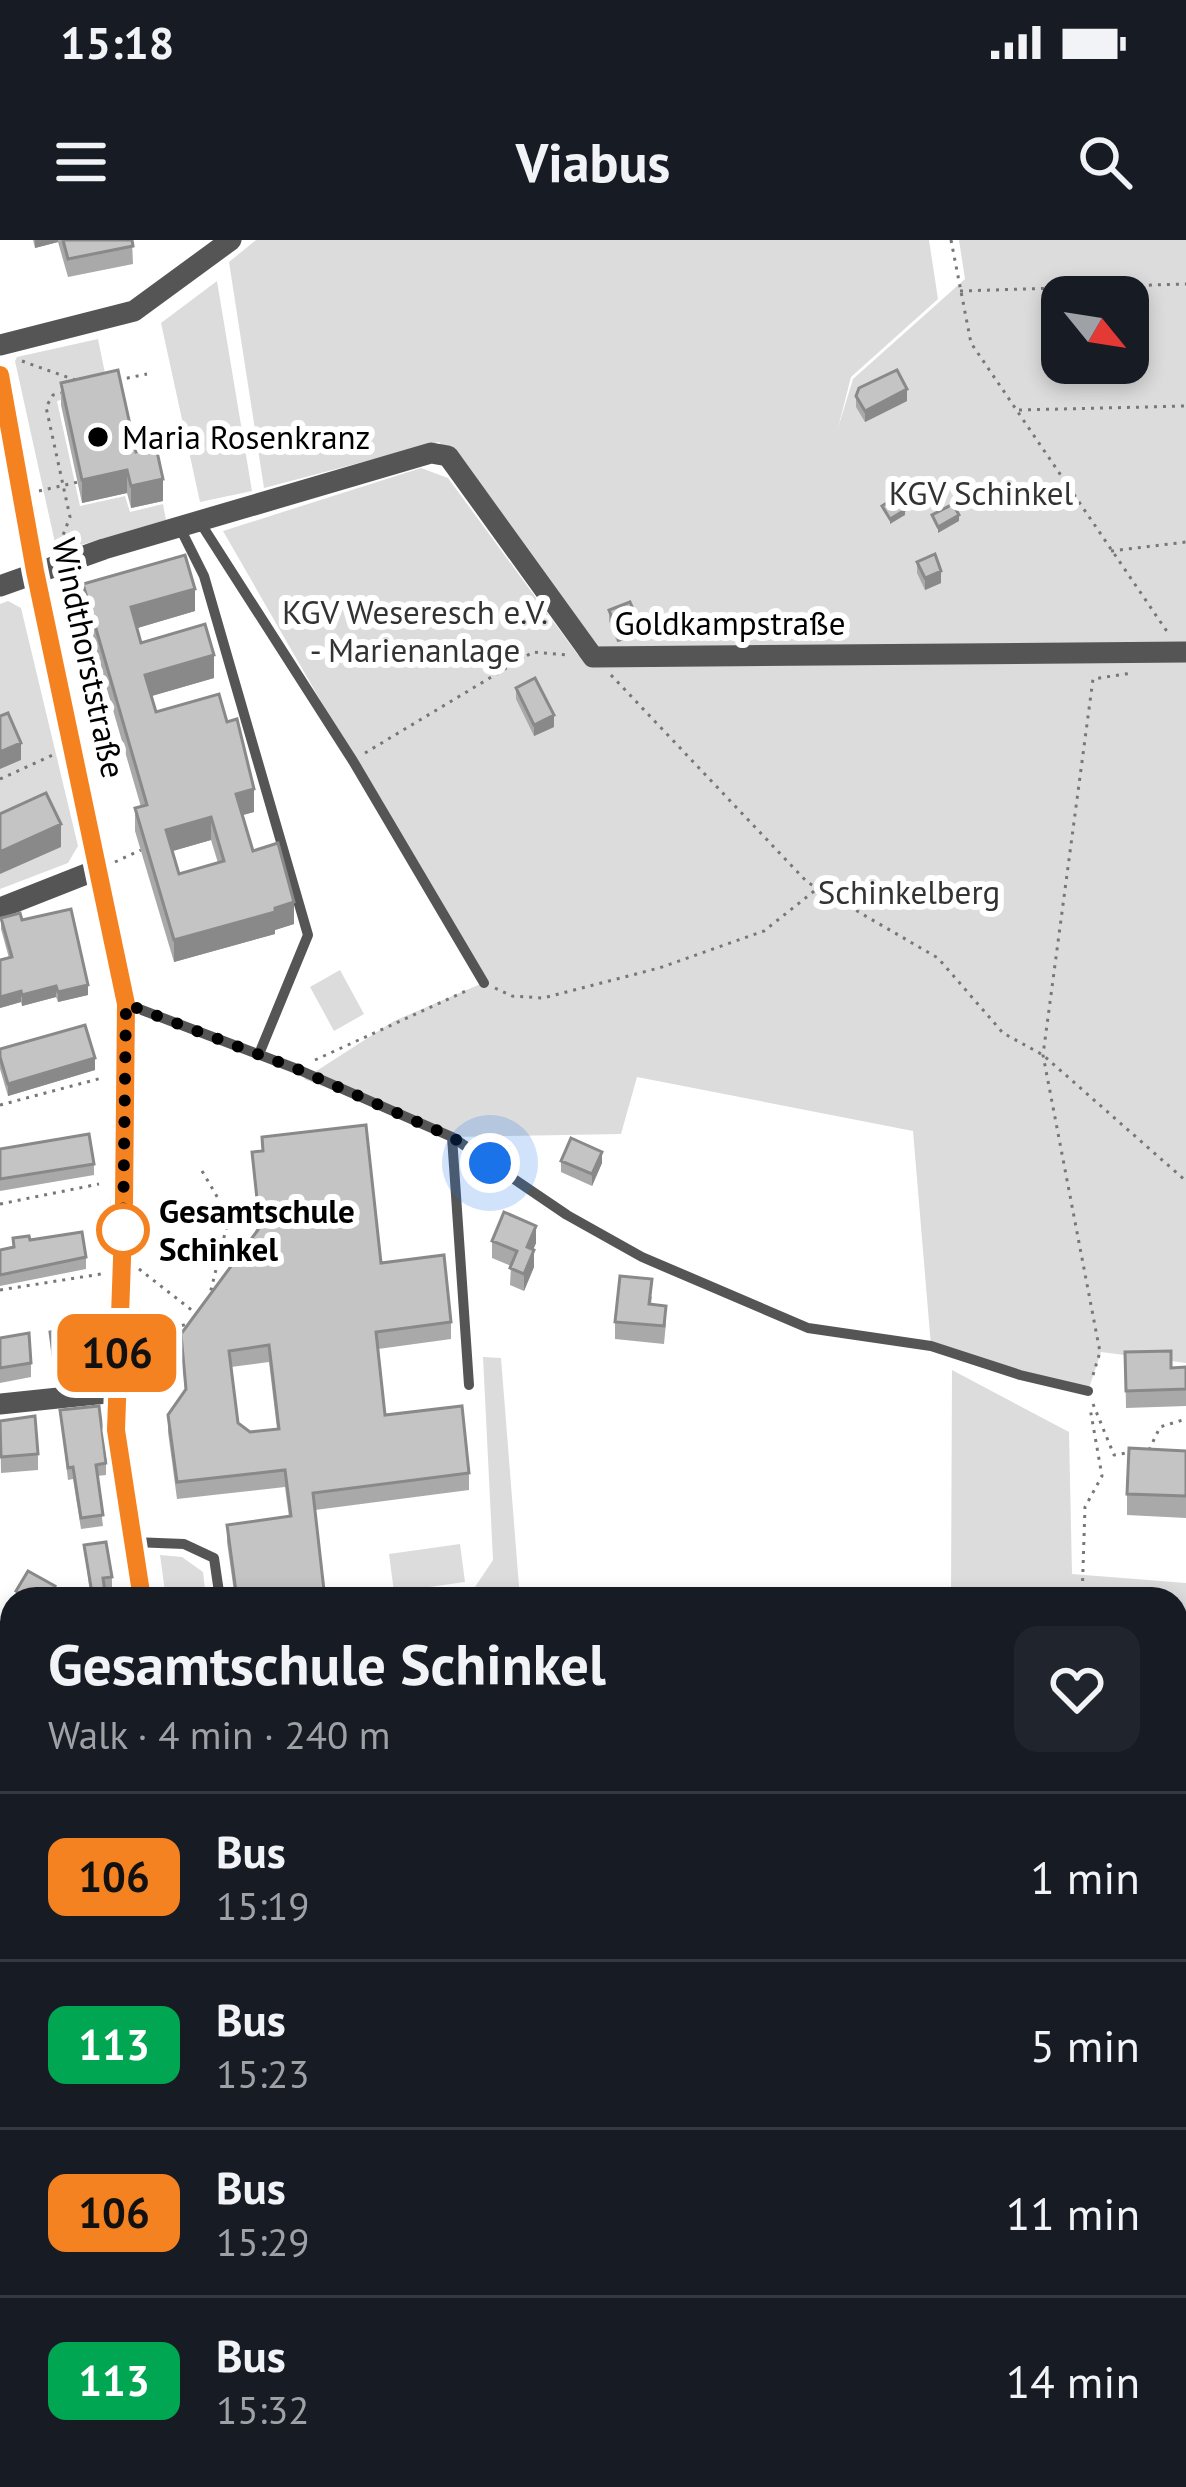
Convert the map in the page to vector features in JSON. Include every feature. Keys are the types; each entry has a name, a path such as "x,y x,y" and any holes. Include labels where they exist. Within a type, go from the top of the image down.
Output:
{"street":[{"path":"4,358 134,311 231,240"},
{"name":"Windthorststraße","path":"4,358 35,571 126,1004 116,1430 140,1587"},
{"name":"Goldkampstraße","path":"0,586 179,526 431,453 448,456 593,657 1179,652"},
{"path":"0,908 100,869"},
{"path":"0,1404 116,1392"}],"lane":[{"path":"260,1054 308,934 204,576 179,526 203,527 353,761 484,983"},
{"path":"126,1004 297,1069 452,1137 567,1215 642,1257 808,1328 931,1346 1088,1391"},
{"path":"452,1137 470,1385"},
{"path":"133,1542 184,1544 214,1558 218,1587"}],"path":[{"path":"951,240 971,343 1179,652"},
{"path":"958,291 1186,284"},
{"path":"4,358 66,375 86,387"},
{"path":"106,382 147,374"},
{"path":"35,571 56,552 70,517 46,407 53,395 70,391"},
{"path":"1017,410 1186,406"},
{"path":"22,495 78,482"},
{"path":"1111,550 1186,542"},
{"path":"353,761 533,652 593,657 807,882 938,958 1003,1033 1043,1055 1186,1181"},
{"path":"1082,1587 1085,1508 1102,1476 1088,1391 1100,1352 1043,1055 1093,679 1137,673"},
{"path":"0,779 74,746"},
{"path":"123,858 141,850"},
{"path":"297,1069 484,983 512,996 543,998 659,968 764,931 818,888"},
{"path":"0,1105 127,1071"},
{"path":"202,1171 229,1217 209,1299"},
{"path":"0,1204 124,1178"},
{"path":"0,1291 120,1263 204,1319 118,1346"},
{"path":"1088,1391 1114,1454 1152,1450 1160,1427 1186,1419"}],"green space":[{"name":"KGV Schinkel","path":"256,240 929,240 938,299 851,377 838,428 853,379 965,279 959,240 1186,240 1186,643 599,650 539,566 439,442 264,488 229,262"},
{"path":"217,281 252,491 200,502 161,323"},
{"path":"98,339 108,388 57,401 80,506 125,496 130,512 163,504 166,520 57,552 15,361"},
{"name":"Schinkelberg","path":"421,468 448,478 578,655 1186,659 1186,1363 1101,1352 1088,1391 931,1346 913,1131 637,1077 621,1134 452,1137 304,1079 394,1021 483,983 223,531"},
{"path":"8,601 21,608 78,846 68,863 0,889 0,604"},
{"path":"340,970 364,1014 334,1031 310,987"},
{"path":"483,1357 501,1358 519,1587 475,1587 493,1560"},
{"path":"952,1370 1069,1432 1072,1574 1186,1583 1186,1587 951,1587"},
{"path":"460,1544 465,1582 393,1587 389,1554"},
{"path":"160,1555 182,1557 203,1572 205,1587 164,1587"}],"building":[{"path":"63,240 132,240 133,246 68,259"},
{"name":"Maria Rosenkranz","path":"118,370 136,452 156,447 163,479 131,486 127,470 82,480 61,383"},
{"path":"897,370 907,389 865,411 856,396 859,388"},
{"path":"898,496 905,510 890,519 882,506"},
{"path":"953,504 959,515 938,527 932,515"},
{"path":"935,554 941,571 925,578 917,562"},
{"path":"185,555 195,589 131,607 141,643 205,624 214,655 145,675 156,712 219,694 227,722 237,719 254,789 236,794 253,851 278,843 294,902 275,912 174,940 135,808 147,805 83,584","holes":["211,817 224,861 179,874 166,830"]},
{"path":"630,602 640,625 617,630 609,610"},
{"path":"535,678 554,715 534,725 516,688"},
{"path":"8,713 21,743 0,752 0,716"},
{"path":"46,793 61,824 0,852 0,814"},
{"path":"71,909 88,985 0,997 0,960 12,957 1,918 20,913 22,920"},
{"path":"85,1025 95,1058 8,1084 0,1049"},
{"path":"366,1125 381,1263 444,1255 451,1322 376,1332 385,1415 462,1406 469,1473 313,1493 324,1587 235,1587 227,1525 291,1516 285,1470 177,1482 168,1415 186,1389 181,1334 260,1227 252,1152 263,1151 262,1137","holes":["269,1345 279,1429 250,1432 238,1423 229,1351"]},
{"path":"89,1134 94,1164 0,1179 0,1149"},
{"path":"571,1138 602,1152 592,1174 561,1161"},
{"path":"504,1212 536,1226 527,1247 534,1250 524,1274 510,1268 517,1251 492,1241"},
{"path":"82,1232 86,1257 0,1275 0,1250 14,1247 13,1238"},
{"path":"620,1276 652,1279 649,1304 666,1306 664,1326 615,1322"},
{"path":"82,1327 87,1357 54,1362 50,1332"},
{"path":"29,1333 31,1363 0,1368 0,1338"},
{"path":"1171,1351 1171,1368 1186,1367 1186,1389 1126,1391 1125,1352"},
{"path":"99,1406 106,1463 96,1465 103,1515 81,1518 60,1410"},
{"path":"35,1416 38,1454 1,1457 0,1421"},
{"path":"1129,1448 1186,1451 1186,1496 1127,1494"},
{"path":"106,1542 112,1577 103,1578 104,1587 91,1587 84,1545"},
{"path":"28,1571 55,1586 54,1587 18,1587"}],"bus line":[{"name":"106","path":"0,375 35,571 126,1004 116,1430 140,1587"}],"place":[{"name":"Maria Rosenkranz","path":"98,437"},
{"name":"Gesamtschule Schinkel","path":"123,1230"}],"route":[{"path":"123,1230 126,1004 297,1069 452,1137 490,1163"}],"park label":[{"name":"KGV Weseresch e.V. - Marienanlage","path":"415,631"}]}
